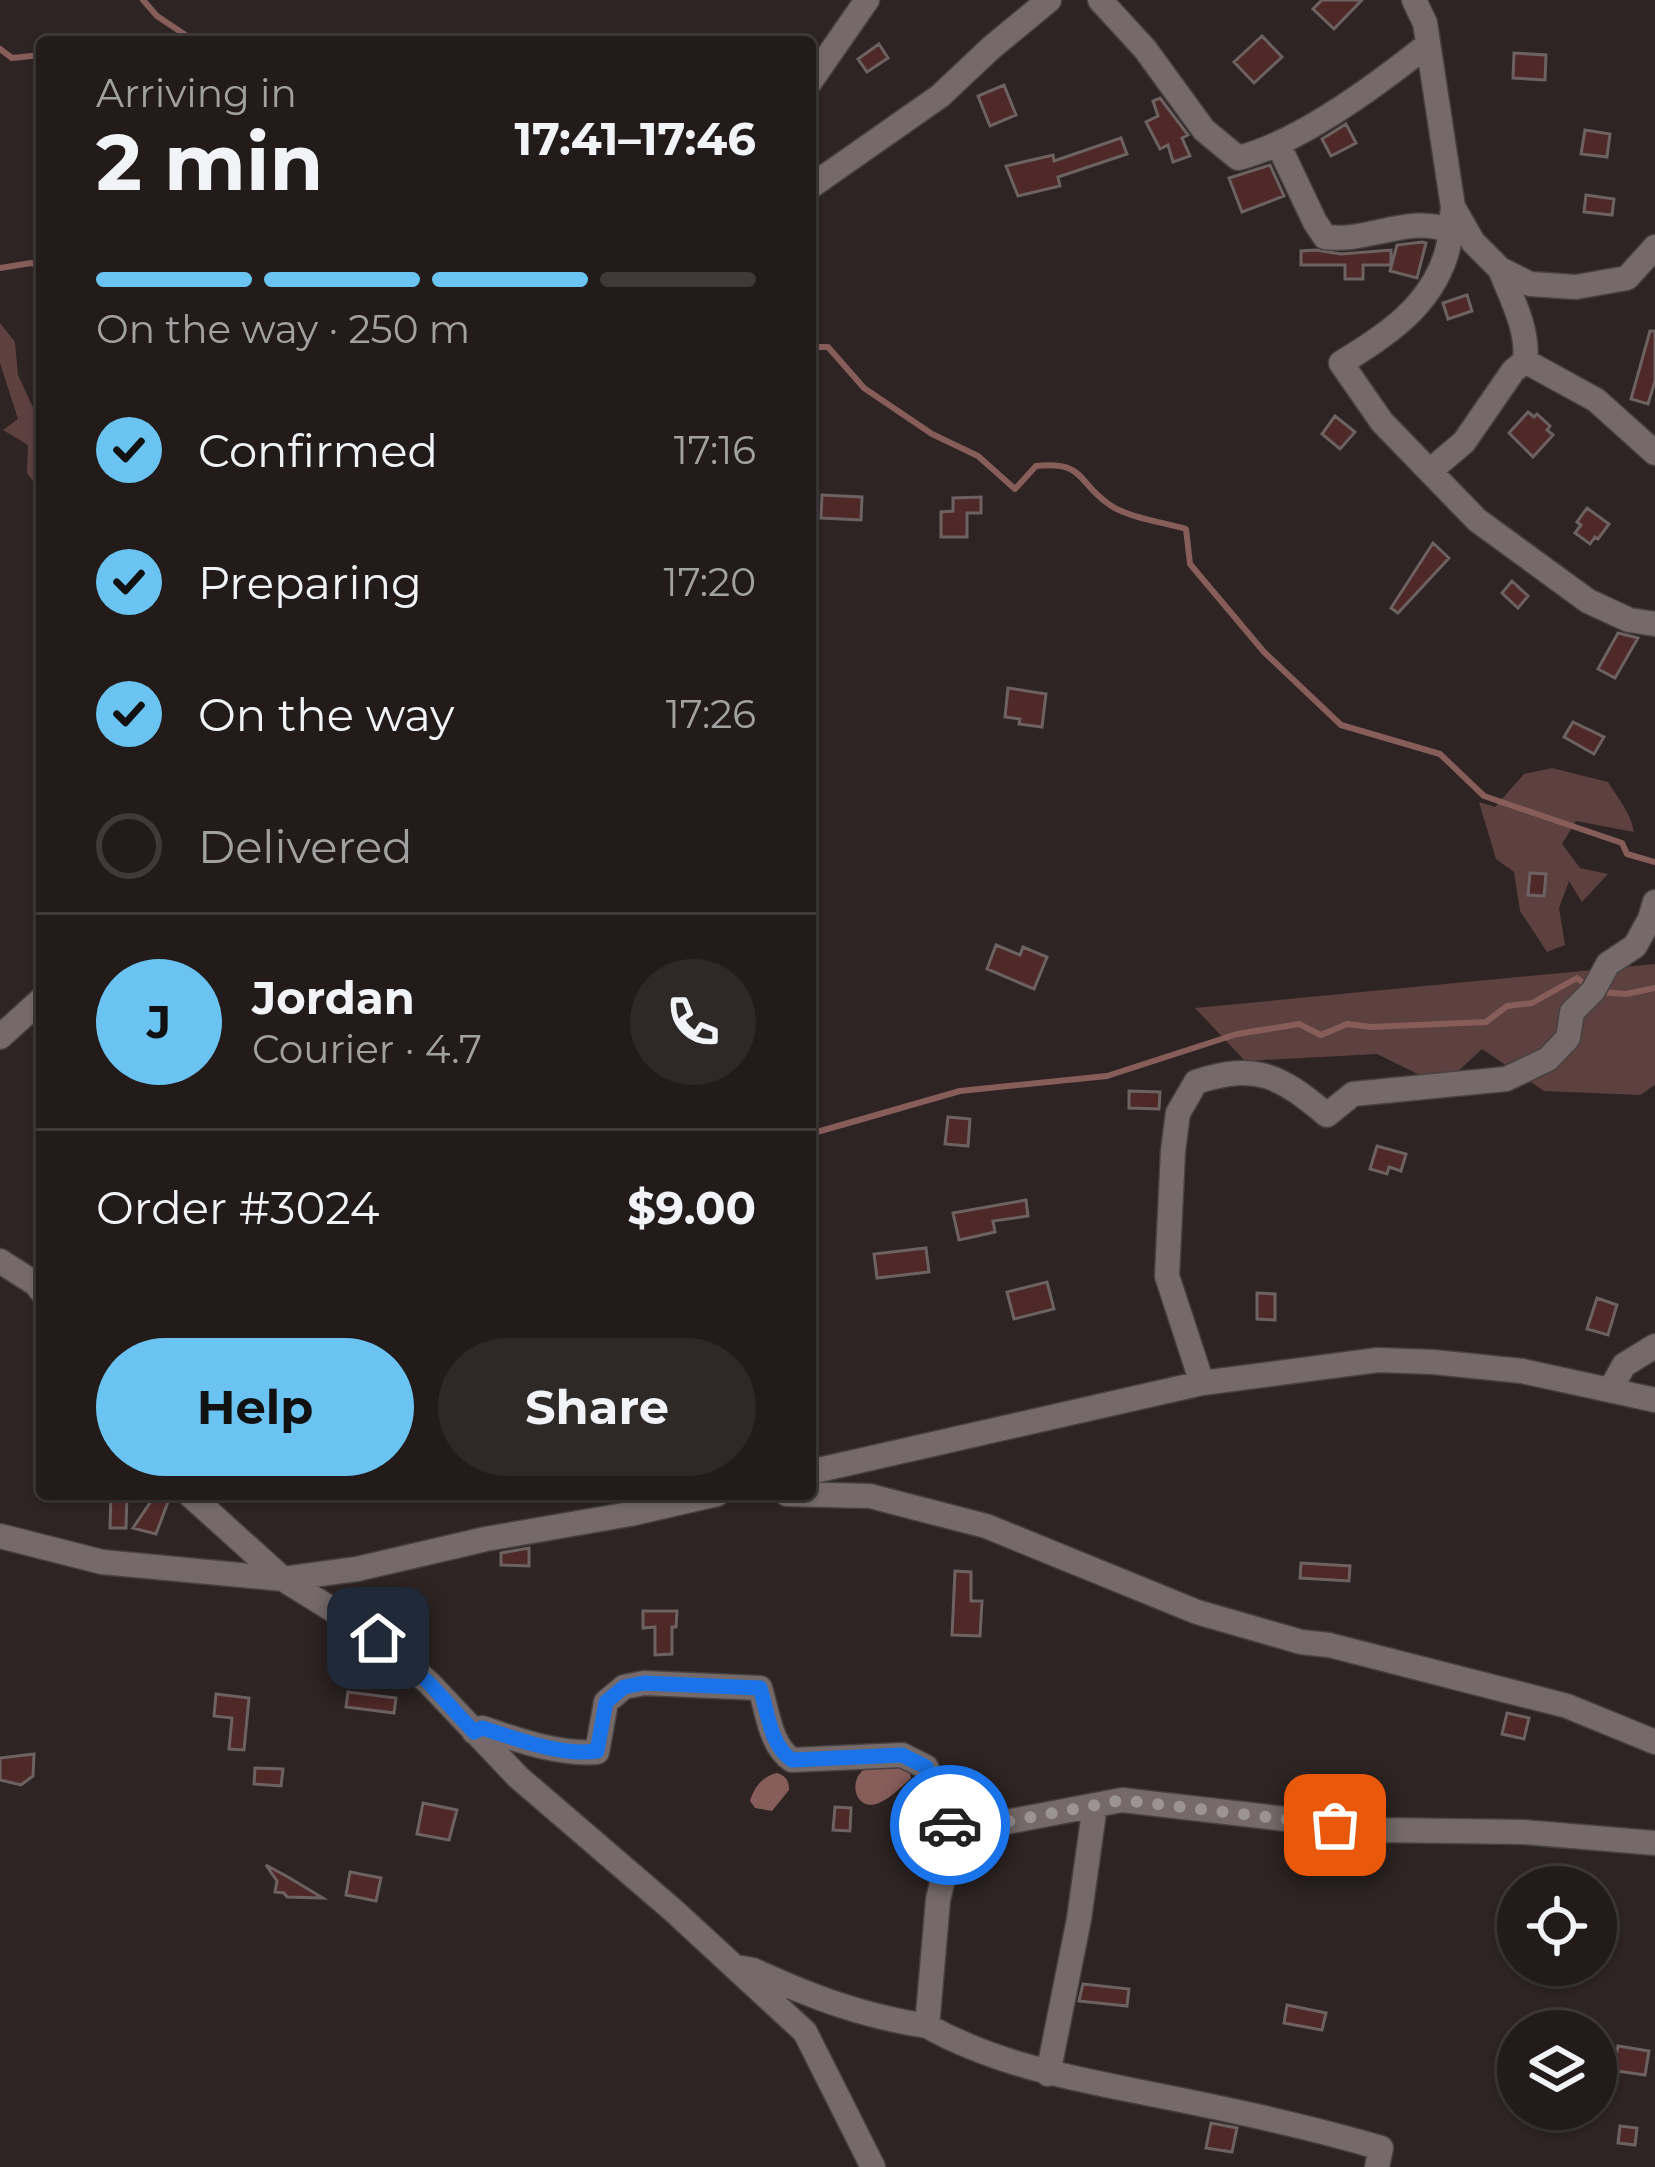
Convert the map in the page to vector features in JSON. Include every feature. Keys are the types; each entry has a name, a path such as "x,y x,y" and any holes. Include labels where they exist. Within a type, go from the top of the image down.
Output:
{"street":[{"path":"816,73 867,0"},
{"path":"816,184 940,96 1049,0"},
{"path":"1100,0 1145,50 1204,130 1238,158 1277,144 1378,84 1426,45"},
{"path":"1414,0 1425,23 1452,219 1447,254 1413,313 1341,363 1382,422 1478,520 1588,601 1629,620 1655,624"},
{"path":"1277,144 1325,237 1360,237 1452,219"},
{"path":"1452,219 1500,269 1530,284 1576,287 1627,278 1655,247"},
{"path":"1431,470 1464,442 1525,361 1516,310 1500,269"},
{"path":"1525,361 1596,400 1655,453"},
{"path":"1202,1383 1167,1276 1178,1113 1196,1082 1217,1076 1274,1076 1327,1115 1353,1094 1506,1079 1548,1059 1568,1038 1572,1012 1593,992 1608,964 1636,946 1655,902"},
{"path":"0,1037 36,1004"},
{"path":"0,1261 36,1284"},
{"path":"1610,1390 1624,1365 1655,1346"},
{"path":"816,1471 1202,1383 1378,1360 1522,1371 1655,1400"},
{"path":"816,1495 870,1496 986,1526 1198,1612 1301,1642 1567,1706 1655,1742"},
{"path":"196,1500 283,1579 378,1638 429,1683 518,1777 805,2032 873,2167"},
{"path":"0,1536 102,1562 283,1579 691,1500"},
{"path":"474,1732 482,1728 581,1753 597,1751 606,1702 624,1687 644,1683 760,1688 777,1745 792,1760 902,1755 918,1761 926,1767 953,1832 938,1900 927,2026"},
{"path":"953,1832 1122,1800 1380,1830 1523,1832 1655,1843"},
{"path":"1048,2074 1096,1805"},
{"path":"734,1966 880,2019 927,2026 961,2045 1048,2074 1317,2129 1381,2148 1377,2167"}],"shaded area":[{"path":"0,323 15,342 18,375 36,414 36,486 27,473 28,445 3,430 18,419 0,363"},
{"path":"1552,768 1608,782 1634,832 1576,821 1562,844 1580,868 1608,874 1582,902 1569,881 1559,908 1565,945 1547,952 1520,911 1514,872 1496,859 1479,802 1495,807 1524,774"},
{"path":"1655,964 1655,1085 1640,1095 1544,1091 1482,1049 1442,1086 1377,1054 1245,1061 1195,1008"},
{"path":"897,1763 909,1770 911,1778 879,1803 870,1805 859,1799 855,1786 861,1772"},
{"path":"777,1773 786,1779 789,1790 772,1811 755,1808 750,1801 757,1787"}],"building":[{"path":"1322,0 1362,0 1334,29 1313,9"},
{"path":"1262,36 1282,57 1254,83 1234,62"},
{"path":"879,44 888,58 867,72 858,59"},
{"path":"1514,53 1546,55 1545,80 1513,78"},
{"path":"1004,85 1016,115 990,126 978,96"},
{"path":"1160,98 1188,135 1182,138 1190,156 1173,162 1168,145 1160,149 1146,122 1158,116 1153,101"},
{"path":"1346,124 1356,143 1331,156 1322,139"},
{"path":"1585,130 1610,134 1607,157 1581,154"},
{"path":"1121,138 1127,154 1058,177 1060,186 1018,196 1006,166 1053,155 1054,161"},
{"path":"1270,165 1284,196 1242,212 1229,178"},
{"path":"1586,195 1614,199 1612,215 1584,212"},
{"path":"1426,243 1417,278 1390,271 1397,245"},
{"path":"1391,250 1391,265 1363,265 1363,279 1345,279 1345,265 1301,265 1301,251 1341,254"},
{"path":"1467,295 1472,311 1448,319 1443,303"},
{"path":"1650,331 1655,331 1655,381 1648,404 1631,399"},
{"path":"1528,412 1537,414 1553,435 1533,457 1509,433"},
{"path":"1335,416 1355,432 1340,449 1322,434"},
{"path":"822,495 862,497 861,520 821,518"},
{"path":"981,497 981,513 967,513 967,537 941,537 941,512 953,511 953,498"},
{"path":"1587,508 1609,524 1590,544 1575,533"},
{"path":"1433,543 1449,558 1398,613 1391,608"},
{"path":"1512,581 1528,596 1518,608 1502,593"},
{"path":"1618,633 1638,638 1615,678 1598,669"},
{"path":"1008,688 1046,694 1042,727 1005,717"},
{"path":"1573,722 1604,737 1594,754 1564,737"},
{"path":"1530,873 1546,874 1544,896 1528,895"},
{"path":"996,945 1020,955 1023,947 1047,957 1034,989 987,969"},
{"path":"1129,1091 1160,1092 1159,1109 1129,1108"},
{"path":"948,1117 970,1119 968,1146 945,1144"},
{"path":"1377,1146 1406,1154 1401,1171 1389,1167 1387,1174 1370,1169"},
{"path":"1026,1200 1028,1216 993,1221 995,1232 959,1240 953,1213"},
{"path":"926,1248 929,1272 877,1278 874,1254"},
{"path":"1047,1282 1054,1309 1014,1319 1007,1292"},
{"path":"1257,1293 1275,1294 1275,1320 1257,1319"},
{"path":"1597,1298 1617,1305 1608,1335 1587,1329"},
{"path":"111,1500 127,1500 126,1528 110,1528"},
{"path":"152,1500 169,1500 156,1534 133,1528"},
{"path":"529,1548 529,1566 501,1565 501,1553"},
{"path":"1301,1563 1350,1566 1349,1581 1300,1578"},
{"path":"955,1571 971,1572 971,1601 982,1601 980,1636 952,1635"},
{"path":"643,1611 677,1611 672,1654 655,1655 655,1627 643,1628"},
{"path":"348,1692 396,1698 394,1713 346,1707"},
{"path":"216,1694 249,1698 244,1750 229,1749 232,1718 214,1716"},
{"path":"1507,1713 1529,1718 1524,1739 1502,1734"},
{"path":"34,1754 33,1776 21,1785 0,1780 0,1758"},
{"path":"255,1768 283,1769 281,1786 254,1784"},
{"path":"423,1803 457,1810 449,1840 417,1834"},
{"path":"835,1807 851,1808 850,1831 833,1830"},
{"path":"266,1865 323,1898 275,1892 277,1881"},
{"path":"350,1872 381,1878 376,1901 346,1895"},
{"path":"1083,1984 1129,1989 1127,2006 1079,2001"},
{"path":"1287,2005 1326,2013 1322,2030 1284,2023"},
{"path":"1618,2046 1649,2051 1645,2075 1617,2071"},
{"path":"1211,2123 1237,2128 1232,2152 1206,2148"},
{"path":"1620,2126 1637,2128 1635,2145 1618,2143"}],"waterway":[{"path":"143,0 187,36"},
{"path":"0,49 12,58 36,56"},
{"path":"0,268 36,265"},
{"path":"816,347 828,347 864,388 932,434 978,456 1015,489 1036,466 1064,467 1117,509 1186,529 1190,564 1264,652 1341,725 1440,754 1484,796 1622,843 1627,854 1655,862"},
{"path":"816,1132 960,1091 1107,1076 1237,1034 1299,1024 1321,1035 1347,1024 1486,1022 1507,1006 1532,1003 1577,978 1588,987"},
{"path":"1599,992 1626,994 1655,988"}],"way so far":[{"path":"950,1825 953,1832 1122,1800 1335,1825"}],"route":[{"path":"378,1638 474,1732 482,1728 581,1753 597,1751 606,1702 624,1687 644,1683 760,1688 784,1756 792,1760 902,1755 918,1761 926,1767 950,1825"}]}
